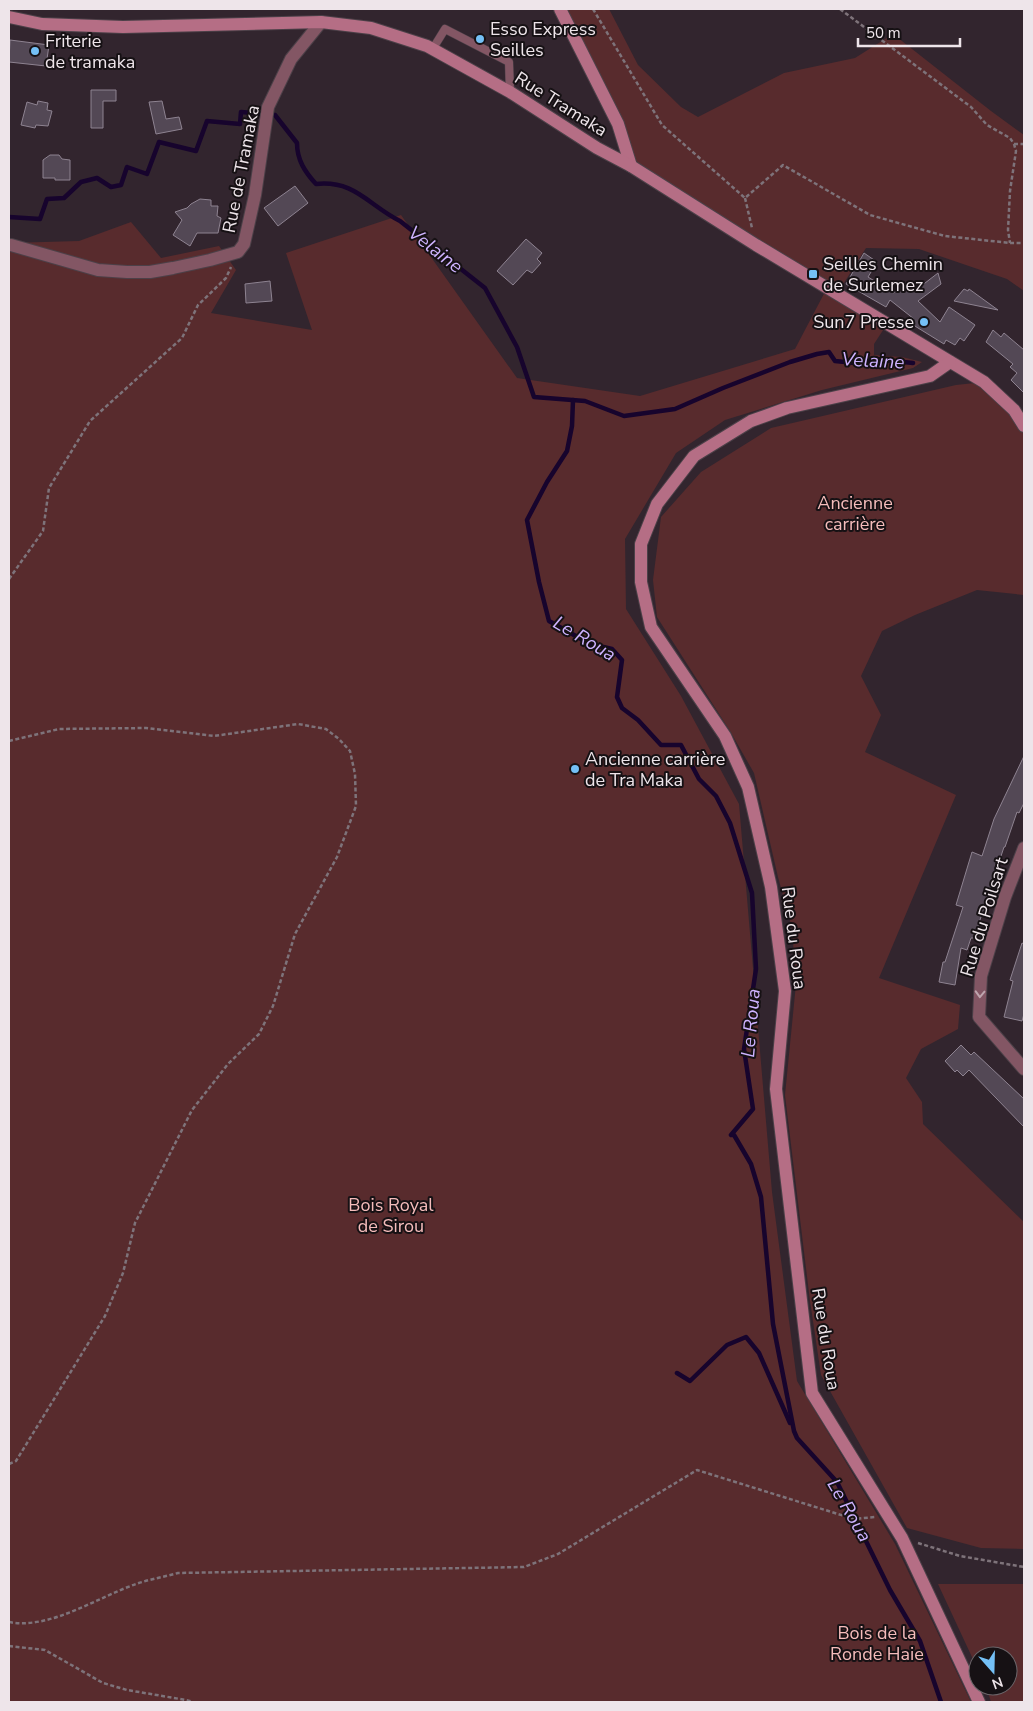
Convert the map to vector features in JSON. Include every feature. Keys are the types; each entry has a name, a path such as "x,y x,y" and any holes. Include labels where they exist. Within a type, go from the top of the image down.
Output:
{"street":[{"path":"560,9 618,124 631,166"},
{"name":"Rue Tramaka","path":"9,17 42,24 123,27 320,22 371,28 432,50 510,92 596,148 631,166 756,245 984,382 1014,410 1024,426"},
{"name":"Rue de Tramaka","path":"11,246 98,270 127,272 150,272 174,268 238,252 244,244 255,195 267,112 291,59 320,22"},
{"name":"Rue du Roua","path":"950,362 930,376 787,408 752,421 694,456 657,504 641,544 641,582 651,627 725,736 748,787 771,887 785,991 776,1088 812,1393 902,1538 979,1702"},
{"name":"Rue du Poilsart","path":"1024,848 1005,897 981,976 979,1017 1024,1070"}],"lane":[{"path":"432,50 445,29 509,62 510,92"}],"path":[{"path":"593,9 662,125 745,198 756,245"},
{"path":"840,9 972,107 987,125 1010,138 1016,152 1008,221 1010,243"},
{"path":"1014,144 1024,144"},
{"path":"745,198 783,165 870,216 945,236 1024,243"},
{"path":"9,579 43,531 49,488 90,421 182,338 198,305 226,278 238,252"},
{"path":"9,741 59,729 146,728 214,736 298,724 326,729 350,751 355,774 356,806 337,857 295,934 273,1006 260,1034 228,1064 192,1110 135,1223 123,1273 105,1316 16,1461 9,1464"},
{"path":"9,1622 29,1624 54,1618 137,1584 178,1573 524,1567 558,1554 697,1470 856,1519"},
{"path":"902,1538 960,1556 1024,1567"},
{"path":"9,1646 45,1650 103,1683 127,1690 192,1702"}],"green space":[{"name":"Bois Royal de Sirou","path":"560,9 609,9 638,65 681,107 698,117 784,73 855,58 893,34 1024,135 1024,291 1007,279 919,249 866,248 837,294 887,324 874,344 874,355 902,357 922,362 913,368 822,390 725,420 676,453 625,539 626,609 681,696 739,804 772,1192 797,1381 895,1544 971,1702 9,1702 9,243 79,241 131,222 161,258 219,246 236,270 211,313 312,330 286,253 401,215 517,378 640,396 795,349 827,288 631,166"},
{"name":"Ancienne carrière","path":"984,382 1024,426 1024,595 977,590 915,615 882,631 861,676 881,715 865,752 956,795 879,978 960,1005 958,1029 921,1049 906,1078 922,1102 923,1124 1024,1222 1024,1549 981,1548 907,1528 821,1375 785,1095 796,984 792,928 754,773 730,731 657,617 653,580 661,517 701,472 771,428 956,385"},
{"path":"938,1584 1024,1584 1024,1702 991,1702 989,1696 1018,1696 1018,1646 968,1646 968,1648"}],"building":[{"path":"10,40 49,45 46,66 9,62"},
{"path":"91,90 116,90 116,101 103,101 103,128 91,128"},
{"path":"38,101 48,103 47,110 52,111 48,126 36,125 35,128 21,125 27,102 37,105"},
{"path":"162,101 166,119 179,117 182,129 156,134 149,102"},
{"path":"50,155 59,155 62,159 70,160 70,180 43,178 43,160"},
{"path":"295,186 308,203 278,226 264,208"},
{"path":"200,199 211,200 211,206 218,206 217,216 221,218 218,233 197,233 190,246 173,235 182,220 175,212 187,208"},
{"path":"526,239 542,253 537,259 541,263 532,273 527,270 513,285 497,271"},
{"path":"864,253 877,262 868,277 894,293 902,281 916,290 938,273 941,284 918,301 940,322 949,307 975,325 964,341 960,338 955,345 946,340 944,344 910,323 914,319 890,300 886,307 846,284"},
{"path":"270,281 272,301 246,303 245,284"},
{"path":"964,289 968,291 969,289 998,310 954,301"},
{"path":"993,330 1001,337 1004,333 1024,350 1024,393 1011,380 1017,373 1010,367 1013,364 986,342"},
{"path":"1024,756 1024,803 1019,813 1017,812 1004,847 974,938 971,938 967,950 961,948 955,985 939,982 943,962 945,962 963,907 956,905 972,852 982,856 994,819"},
{"path":"1022,943 1024,944 1024,1014 1022,1021 1004,1017 1013,981 1010,980"},
{"path":"961,1045 971,1055 974,1052 1024,1099 1024,1127 969,1070 963,1076 957,1070 955,1072 945,1061"}],"waterway":[{"name":"Velaine","path":"9,217 40,219 47,199 64,198 81,182 97,178 111,187 121,185 127,167 147,174 159,142 196,151 207,121 240,124 241,112 275,115 297,143 298,155 302,165 316,184 341,186 361,195 400,221 485,288 517,347 534,397 585,401 624,416 675,409 790,362 817,354 829,352 835,361 855,363 875,359 913,363"},
{"name":"Le Roua","path":"573,400 572,426 567,451 547,482 527,520 549,621 590,644 612,649 622,660 617,697 622,708 638,720 661,745 681,745 699,779 716,796 730,823 752,893 756,969 744,1049 753,1109 731,1135 734,1135 751,1164 761,1197 773,1324 794,1431 797,1438 837,1482 890,1590 920,1641 941,1702"},
{"path":"677,1373 690,1381 727,1345 746,1337 759,1353 790,1423"}],"place":[{"name":"Esso Express Seilles","path":"480,39"},
{"name":"Friterie de tramaka","path":"35,51"},
{"name":"Seilles Chemin de Surlemez","path":"813,274"},
{"name":"Sun7 Presse","path":"924,322"},
{"name":"Ancienne carrière de Tra Maka","path":"575,769"}],"park label":[{"name":"Bois de la Ronde Haie","path":"877,1644"}]}
